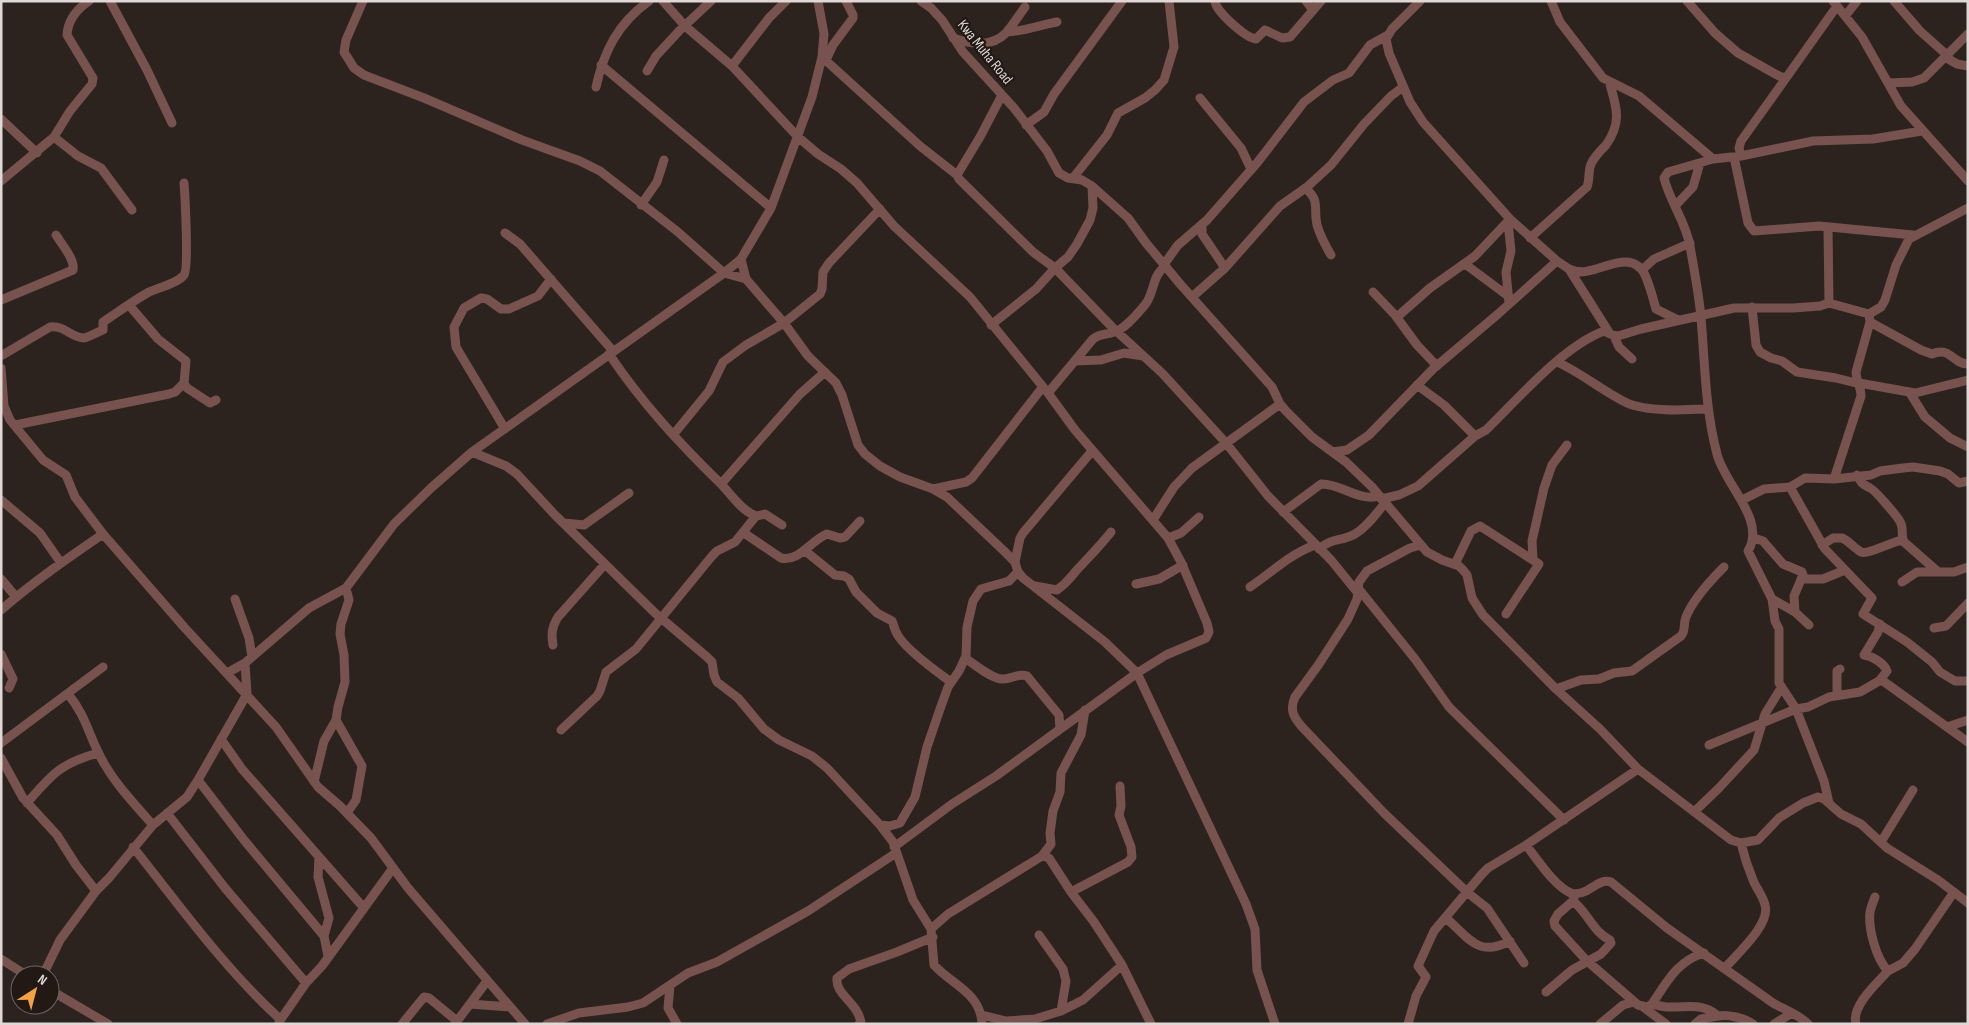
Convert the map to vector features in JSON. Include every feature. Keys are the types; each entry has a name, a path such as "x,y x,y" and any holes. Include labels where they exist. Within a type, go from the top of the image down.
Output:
{"street":[{"path":"1,181 54,137 70,111 92,84 93,78 67,34 67,27 71,18 80,7 89,1"},
{"path":"110,1 147,70 172,123"},
{"path":"363,1 346,40 344,52 354,68 364,75 424,98 522,140 580,161 600,171 641,205 678,232 724,273 746,279"},
{"path":"596,87 601,64 615,35 649,1"},
{"path":"546,1024 579,1013 636,1006 654,997 688,973 717,962 808,911 1137,673 1166,655 1200,642 1208,635 1207,623 1183,565 1168,538 1092,451 970,298 894,226 841,169 818,154 798,137 732,66 685,26 664,1"},
{"path":"647,71 656,56 711,1"},
{"path":"732,66 769,18 786,1"},
{"path":"818,1 824,34 824,59 920,146 957,175 1033,252 1055,268 1117,331 1162,373 1226,443 1268,496 1336,564 1415,659 1449,707 1564,820"},
{"path":"227,673 245,663 304,611 346,588 394,524 472,452 741,259 771,208 798,137 824,59 853,18 846,1"},
{"name":"Kwa Muha Road","path":"921,1 932,8 963,52 1004,97 1047,151 1059,173 1068,178 1082,180 1092,186 1128,218 1146,243 1192,297 1272,386 1280,404 1312,437 1346,462 1382,499 1421,545 1434,556 1455,564"},
{"path":"1026,125 1044,112 1054,94 1122,1"},
{"path":"1073,178 1107,135 1118,113 1145,98 1156,90 1164,80 1174,47 1169,1"},
{"path":"1215,1 1216,7 1241,32 1252,39 1256,39 1265,30 1282,38 1290,37 1321,1"},
{"path":"1306,1 1313,10"},
{"path":"1406,1 1409,12"},
{"path":"933,489 966,482 972,478 1045,391 1096,336 1117,331 1146,305 1158,273 1165,264 1184,240 1202,224 1261,158 1304,102 1333,80 1349,73 1370,45 1388,35 1420,1"},
{"path":"1550,1 1560,22 1600,74 1609,81 1639,96 1713,159"},
{"path":"1687,1 1715,33 1738,54 1786,78"},
{"path":"1846,15 1857,1"},
{"path":"1894,1 1920,31 1946,56 1957,64 1968,66"},
{"path":"1913,236 1819,226 1754,230 1751,229 1748,223 1738,156 1741,141 1835,4 1862,36 1901,106 1967,178"},
{"path":"953,38 980,44 991,42 1007,32 1025,7"},
{"path":"1007,32 1057,22"},
{"path":"1888,83 1912,82 1924,78 1968,34"},
{"path":"1388,35 1387,46 1402,87 1424,122 1509,221 1569,270 1619,347 1632,358"},
{"path":"601,64 771,208"},
{"path":"1530,238 1587,187 1591,163 1612,136 1615,128 1617,114 1609,81"},
{"path":"1192,297 1225,268 1280,206 1305,188 1331,165 1364,124 1390,96 1402,87"},
{"path":"957,175 1004,97"},
{"path":"1200,98 1241,148 1251,169"},
{"path":"1,119 36,153"},
{"path":"1829,803 1824,781 1796,709 1782,688 1778,675 1780,662 1778,653 1781,640 1772,599 1748,551 1754,538 1749,515 1742,500 1721,467 1708,409 1701,315 1690,243 1665,181 1665,176 1668,172 1713,159 1813,141 1873,139 1922,131"},
{"path":"54,137 78,156 100,168 132,210"},
{"path":"641,205 657,182 664,160"},
{"path":"1675,206 1693,187 1700,163"},
{"path":"1,356 50,327 57,326 85,338 103,330 103,322 148,293 182,278 187,270 184,183"},
{"path":"991,325 1036,289 1068,257 1090,220 1093,208 1092,186"},
{"path":"1305,188 1312,195 1316,204 1316,222 1331,254"},
{"path":"1834,479 1861,396 1856,372 1869,318 1881,307 1885,300 1896,265 1909,239 1968,208"},
{"path":"673,435 709,391 723,362 746,345 784,322 820,294 824,272 828,263 880,209"},
{"path":"1397,317 1430,288 1465,264 1486,246 1509,221"},
{"path":"1509,221 1511,251 1506,272 1509,299"},
{"path":"1202,224 1202,234 1225,268"},
{"path":"1828,228 1829,303"},
{"path":"505,233 520,244 611,352 644,403 744,508 756,516"},
{"path":"1,300 73,270 72,260 56,235"},
{"path":"1642,270 1654,259 1690,243"},
{"path":"741,259 746,279 784,322 808,356 836,383 842,395 858,445 865,454 880,466 933,489 946,497 1015,562"},
{"path":"1332,452 1342,452 1369,435 1437,366 1498,314 1509,299 1556,261"},
{"path":"1569,270 1578,272 1589,271 1625,261 1642,270 1645,274 1656,309 1678,320"},
{"path":"1465,264 1509,299"},
{"path":"505,429 456,346 454,327 464,308 481,298 487,298 501,309 509,309 538,296 551,279"},
{"path":"1373,292 1397,317 1417,345 1437,366"},
{"path":"1283,512 1321,484 1328,484 1364,496 1382,499 1399,495 1418,486 1475,436 1486,430 1540,376 1584,341 1604,331 1618,336 1734,308 1794,308 1820,306 1829,303 1869,318 1920,350 1932,354 1938,351 1946,352 1964,364 1968,364"},
{"path":"129,305 158,339 186,361 184,383 187,388 210,403 216,400"},
{"path":"1752,307 1756,345 1760,352 1782,361 1797,372 1910,393 1968,380"},
{"path":"1075,360 1101,360 1124,353 1143,356"},
{"path":"1557,362 1582,374 1628,403 1660,409 1708,409"},
{"path":"1,368 3,412 43,460 66,475 75,497 103,534 184,627 276,727 314,782 371,838 408,888 525,1024"},
{"path":"721,484 800,394 825,372"},
{"path":"15,426 169,394 175,392 184,383"},
{"path":"1417,385 1444,405 1475,436"},
{"path":"1910,393 1925,417 1950,438 1968,447"},
{"path":"1153,520 1174,487 1192,468 1280,404"},
{"path":"1534,559 1532,541 1544,488 1552,466 1567,445"},
{"path":"1346,462 1352,447"},
{"path":"1092,451 1023,533 1020,538 1015,562 1018,572 1104,642 1137,673 1246,904 1255,929 1257,970 1275,1024"},
{"path":"472,452 506,466 516,474 662,620 712,662 717,682 738,698 764,730 779,740 812,756 827,768 880,825 894,847 913,900 932,933 934,965 972,997 982,1019 1006,1021 1035,1019 1061,1011 1083,1000 1122,965"},
{"path":"1742,500 1764,489 1790,487 1805,478 1834,479 1857,475 1871,475 1880,471 1913,467 1940,471 1948,474 1959,483 1968,480"},
{"path":"1857,475 1863,486 1872,489 1900,521 1903,529 1903,540 1937,571"},
{"path":"1790,487 1822,545 1872,598 1863,614 1892,634 1898,635 1932,662 1940,672 1955,681 1966,681"},
{"path":"563,523 584,525 629,493"},
{"path":"1250,587 1274,571 1278,565 1302,550 1355,534 1367,524 1382,499"},
{"path":"1,500 40,533 61,563"},
{"path":"561,730 597,696 606,672 636,649 662,620 717,551 735,542 756,516 765,514 782,525"},
{"path":"1168,538 1181,533 1199,517"},
{"path":"744,532 781,558 788,560 827,534 840,538 845,537 860,521"},
{"path":"1506,614 1539,564 1480,526 1471,531 1455,564 1467,575 1472,598 1483,615 1556,689 1600,729 1638,769 1731,840 1742,843 1758,840 1779,818 1803,803 1818,798 1829,803 1841,814 1861,824 1881,842 1968,903"},
{"path":"1034,585 1057,590 1069,581 1111,532"},
{"path":"1,610 16,596 103,534"},
{"path":"1754,538 1763,541 1783,564 1800,570 1803,575 1794,596 1795,612"},
{"path":"1822,545 1834,538 1842,538 1861,552 1867,552 1893,541 1903,540"},
{"path":"1421,545 1410,548 1367,571 1348,619 1320,664 1295,697 1292,703 1293,714 1303,728 1385,814 1468,893 1487,908 1524,963"},
{"path":"804,550 835,575 844,576 849,579 856,592 877,614 892,621 896,633 915,653 931,668 951,682"},
{"path":"553,645 552,627 558,617 605,564"},
{"path":"1136,584 1159,579 1183,565"},
{"path":"1556,689 1581,680 1599,679 1614,673 1632,670 1681,636 1684,633 1687,616 1703,591 1724,567"},
{"path":"1902,582 1917,572 1960,571 1968,567"},
{"path":"1801,580 1823,580 1845,570"},
{"path":"894,847 900,823 915,797 931,732 951,682 965,658 970,608 976,594 988,587 1009,581 1018,572"},
{"path":"1,579 16,596"},
{"path":"314,782 326,736 336,720 345,682 344,655 340,634 348,600 346,588"},
{"path":"235,599 249,638 252,657"},
{"path":"1772,599 1795,612 1809,625"},
{"path":"1934,628 1946,626 1968,603"},
{"path":"1709,745 1796,709 1808,707 1829,696 1860,692 1879,681 1887,670 1884,666 1864,655 1878,632 1880,624"},
{"path":"1,654 13,680 9,688"},
{"path":"965,658 998,679 1019,675 1026,676 1059,715 1060,729"},
{"path":"48,965 60,940 96,891 109,878 152,825 187,796 198,780 247,694 245,663"},
{"path":"1,743 102,667"},
{"path":"1837,695 1836,675 1840,669"},
{"path":"1879,681 1883,681 1968,742"},
{"path":"1694,812 1754,750 1769,706 1782,688"},
{"path":"68,694 85,718 98,753 122,790 152,825"},
{"path":"859,1024 861,1023 858,1012 837,989 837,978 850,970 897,952 932,933 948,914 1042,856 1051,844 1052,811 1060,792 1061,773 1081,735 1085,710"},
{"path":"336,720 362,766 356,800 347,813"},
{"path":"1947,727 1968,720"},
{"path":"221,739 242,769 364,908"},
{"path":"27,803 55,772 70,762 98,753"},
{"path":"1,758 17,790 57,835 76,865 96,891"},
{"path":"1408,1024 1416,996 1426,977 1418,966 1424,956 1429,940 1488,868 1564,820 1638,769"},
{"path":"198,780 244,840 324,936"},
{"path":"1071,892 1128,862 1132,857 1131,847 1119,815 1121,806 1120,786"},
{"path":"1881,842 1913,790"},
{"path":"168,813 225,888 306,983"},
{"path":"880,825 890,826 900,823"},
{"path":"1725,968 1763,922 1766,912 1765,904 1753,881 1746,861 1742,843"},
{"path":"1526,845 1552,878 1573,897 1600,936 1610,940 1612,943 1606,950 1572,970 1546,992"},
{"path":"133,847 221,958 279,1021 393,868"},
{"path":"1042,856 1049,858 1055,865 1071,892 1094,922 1122,965 1151,1024"},
{"path":"319,857 318,876 329,918 324,936 328,956"},
{"path":"1718,1016 1712,1010 1705,1008 1692,1006 1648,1006 1634,1002 1588,962 1559,931 1554,921 1558,914 1573,897 1600,883 1611,882 1667,928 1768,1000 1796,1014 1808,1024"},
{"path":"1856,1024 1855,1014 1869,991 1888,971 1903,963 1915,949 1954,892"},
{"path":"1875,897 1870,914 1873,943 1884,967 1888,971"},
{"path":"1446,918 1482,948 1494,949 1510,941"},
{"path":"1039,935 1063,969 1066,981 1061,1011"},
{"path":"1648,1006 1676,970 1692,957 1704,953"},
{"path":"402,1024 424,997 429,998 456,1023 487,981"},
{"path":"670,986 668,1008 678,1024"},
{"path":"60,996 108,1024"},
{"path":"1600,1024 1618,1009 1634,1002"},
{"path":"470,1004 510,1007"},
{"path":"1648,1006 1666,1024"},
{"path":"1774,1024 1792,1013"},
{"path":"1695,1024 1701,1019 1723,1015 1744,1019 1754,1024"}]}
